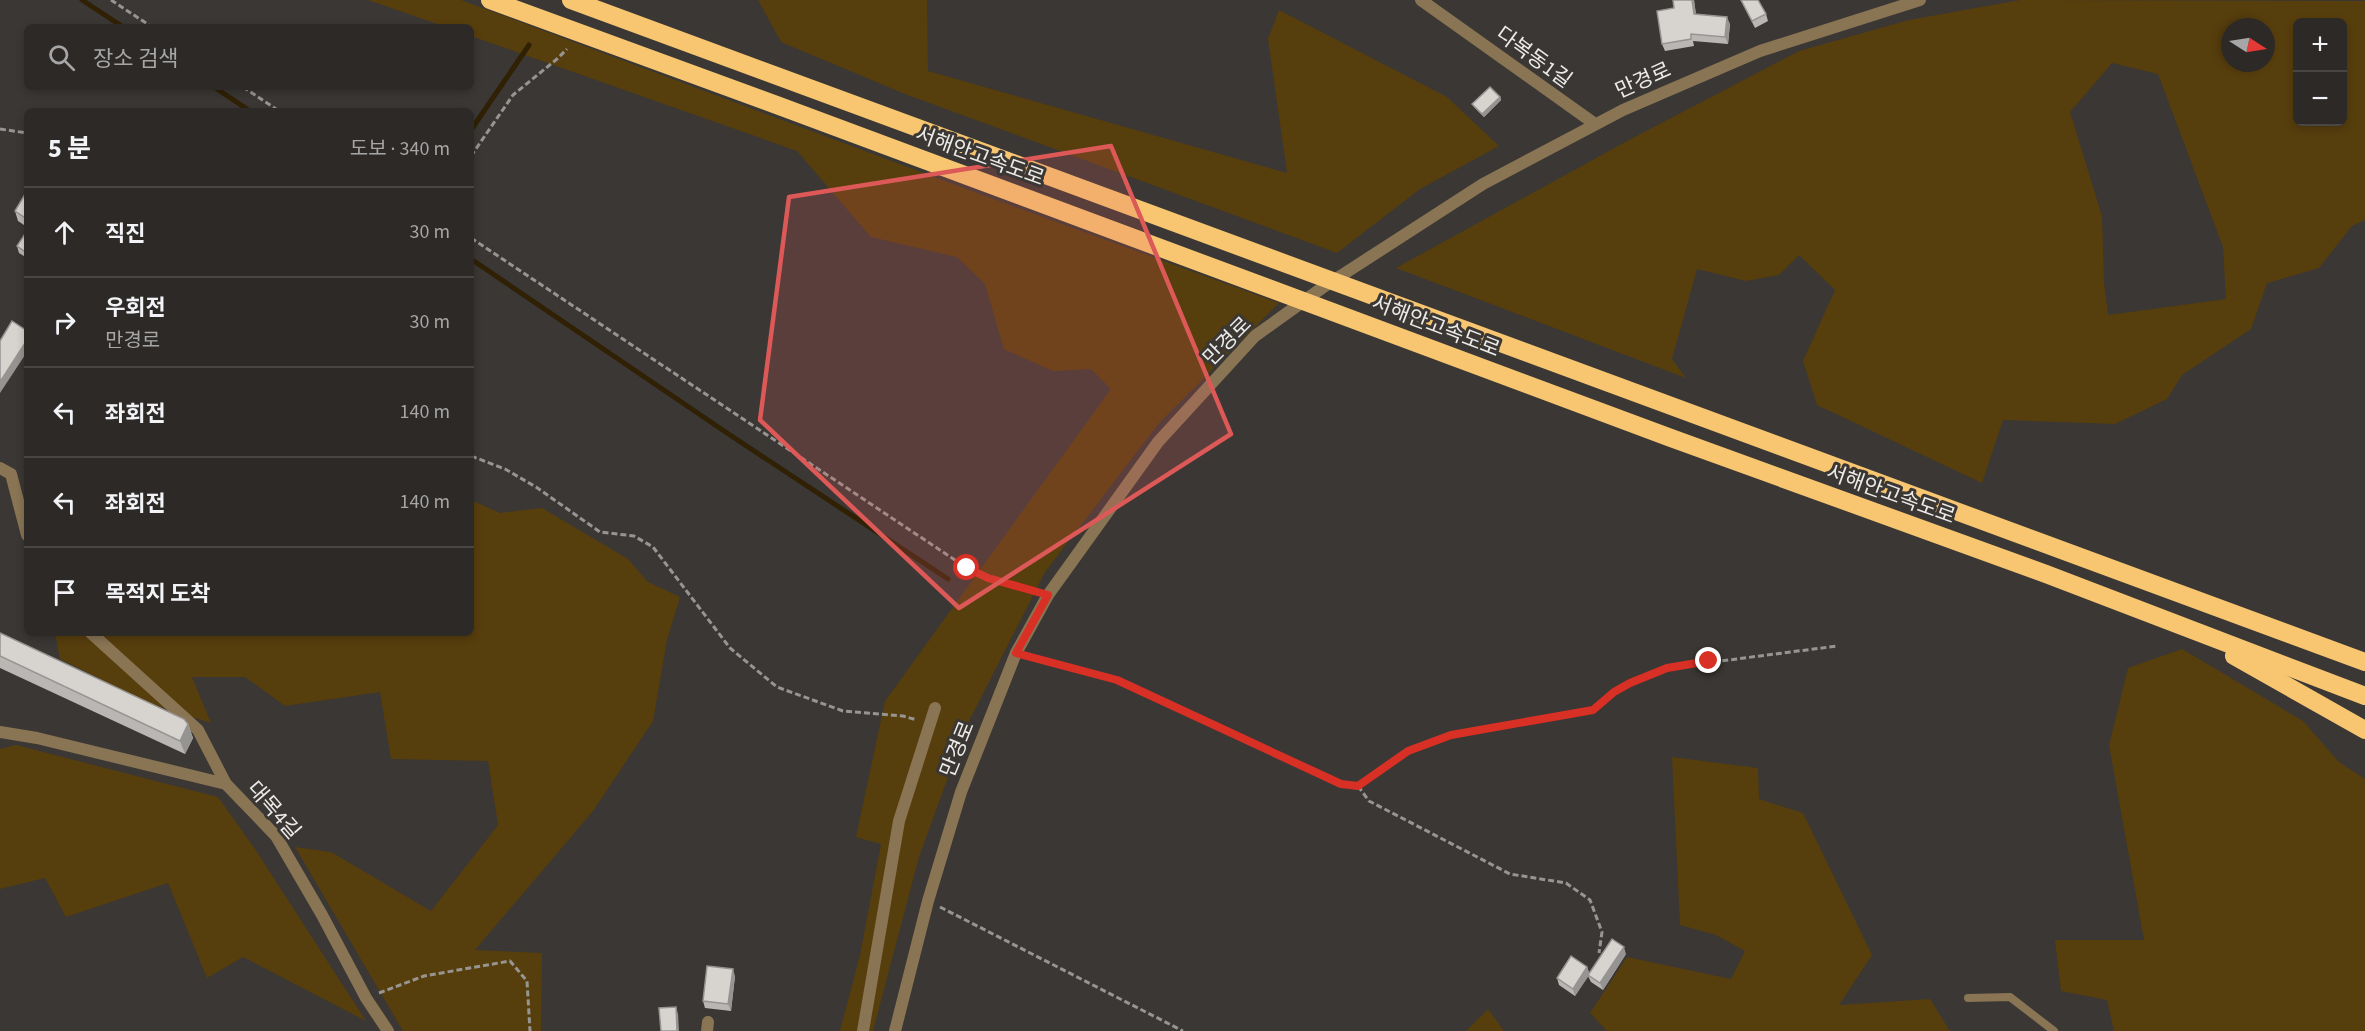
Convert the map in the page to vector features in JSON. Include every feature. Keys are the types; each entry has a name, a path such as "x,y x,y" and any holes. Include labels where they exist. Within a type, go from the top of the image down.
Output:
{"highway":[{"name":"서해안고속도로","path":"490,0 2177,624 2365,696"},
{"name":"서해안고속도로","path":"571,0 2365,662"},
{"path":"2177,624 2365,730"}],"street":[{"name":"다복동1길","path":"1421,0 1595,124"},
{"name":"만경로","path":"895,1031 928,901 961,792 1016,653 1048,595 1158,442 1255,336 1322,288 1482,184 1595,124 1760,51 1920,0"},
{"path":"0,468 11,474 24,524"},
{"path":"94,636 198,730 225,784"},
{"path":"863,1031 899,821 935,708"},
{"name":"대목4길","path":"0,732 37,738 225,784 276,836 322,915 366,998 388,1031"}],"lane":[{"path":"1968,998 2010,997 2054,1031"}],"path":[{"path":"111,0 147,24"},
{"path":"474,152 513,95 567,49"},
{"path":"248,90 274,108"},
{"path":"0,129 24,133"},
{"path":"474,240 967,568 988,578 1048,595"},
{"path":"474,457 505,469 536,487 600,532 634,536 653,547 730,648 777,687 843,711 903,716 930,724"},
{"path":"1016,653 1117,680 1341,784 1358,786 1408,751 1451,735 1593,710 1622,688 1667,668 1837,646"},
{"path":"1358,786 1369,801 1510,874 1566,883 1590,900 1602,932 1599,953"},
{"path":"928,901 1183,1031"},
{"path":"366,998 424,976 510,961 526,981 530,1031"}],"highlighted area":[{"path":"1111,146 1231,434 959,608 760,420 789,197"}],"shaded area":[{"path":"368,0 461,0 1279,303 1159,423 1045,572 967,725 919,857 873,1031 840,1031 860,955 881,844 856,837 885,701 1111,389 1091,369 1053,371 1004,349 985,284 957,257 871,237 797,151 474,37 474,24 437,24"},
{"path":"758,0 927,0 928,71 1287,173 1268,39 1279,10 1447,97 1499,146 1420,189 1337,253 905,94 781,42"},
{"path":"2020,0 2365,1 2365,220 2352,226 2319,268 2267,283 2251,329 2182,375 2167,399 2115,424 2003,420 1982,483 1817,405 1803,361 1835,290 1799,255 1779,275 1746,281 1697,269 1672,359 1686,378 1396,268 1629,140 1799,51 1909,20","holes":["2112,63 2158,74 2223,247 2226,299 2108,315 2104,282 2102,216 2070,112"]},
{"path":"474,501 500,513 542,508 628,559 648,582 680,597 667,640 653,721 593,811 475,950 542,953 541,1031 403,1031 295,847 331,852 431,911 498,825 488,761 391,759 380,692 285,706 245,677 192,677 211,723 151,704 60,659 56,636 474,636"},
{"path":"2182,649 2303,721 2339,762 2365,779 2365,1031 2114,1031 2107,1000 2061,991 2055,940 2144,940 2109,745 2128,668"},
{"path":"16,745 218,797 255,849 366,1021 243,957 207,978 168,883 66,917 45,878 0,889 0,749"},
{"path":"1672,757 1758,768 1759,799 1803,813 1872,955 1839,1005 1930,999 1950,1031 1607,1031 1590,1013 1627,957 1731,979 1745,951 1716,935 1680,925"},
{"path":"1488,1009 1504,1031 1466,1031"}],"building":[{"path":"1673,0 1692,0 1694,14 1727,17 1725,37 1691,34 1691,39 1662,44 1657,11 1674,8"},
{"path":"1741,0 1758,0 1766,14 1752,21"},
{"path":"1490,87 1500,97 1482,114 1472,104"},
{"path":"24,196 24,217 15,211"},
{"path":"24,236 24,251 17,246"},
{"path":"12,321 24,329 24,345 0,382 0,341"},
{"path":"0,633 184,719 188,724 180,741 0,656"},
{"path":"1612,939 1624,947 1600,983 1588,975"},
{"path":"1571,956 1587,967 1573,989 1557,978"},
{"path":"707,966 733,969 728,1004 703,1001"},
{"path":"676,1007 677,1031 661,1031 659,1008"}],"waterway":[{"path":"82,0 118,24"},
{"path":"474,126 529,45"},
{"path":"218,90 246,108"},
{"path":"474,261 727,433 948,579"}],"route":[{"path":"967,568 988,578 1048,595 1016,653 1117,680 1341,784 1358,786 1408,751 1451,735 1593,710 1614,692 1630,683 1667,668 1709,661"}]}
